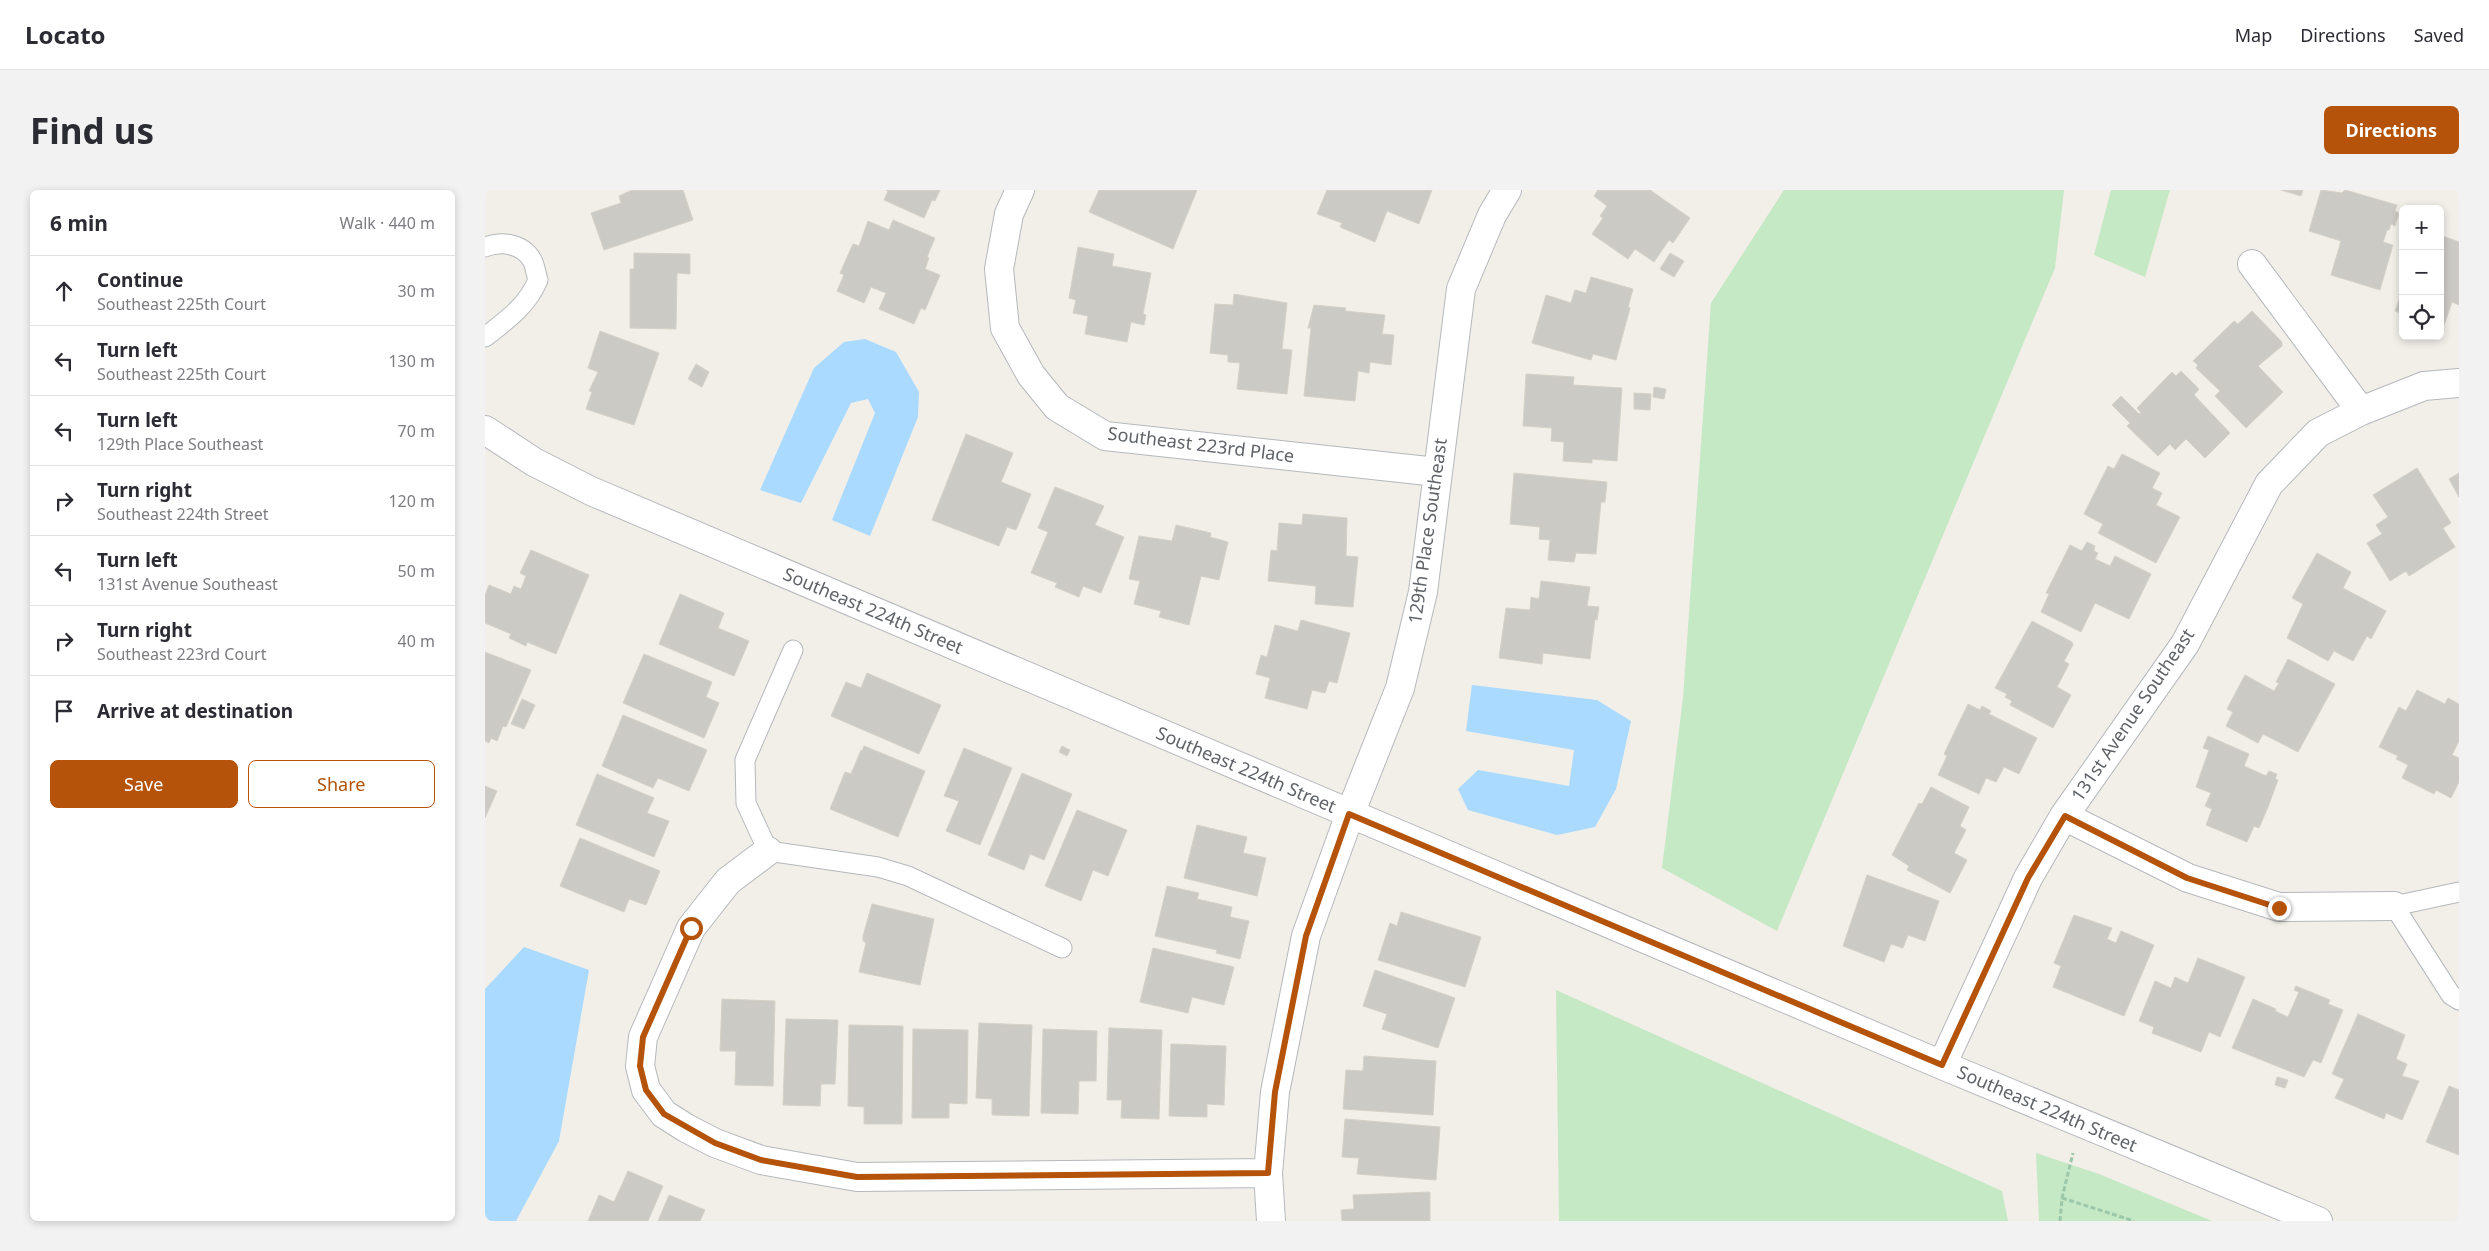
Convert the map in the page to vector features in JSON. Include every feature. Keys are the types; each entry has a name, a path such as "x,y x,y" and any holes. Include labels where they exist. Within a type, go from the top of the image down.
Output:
{"street":[{"name":"Southeast 223rd Place","path":"1020,190 1009,214 999,269 1005,328 1031,375 1057,407 1105,436 1437,472"},
{"name":"129th Place Southeast","path":"1271,1221 1268,1173 1275,1092 1306,936 1349,814 1400,688 1423,592 1461,289 1492,215 1507,190"},
{"path":"2252,264 2361,411"},
{"name":"131st Avenue Southeast","path":"1942,1065 2028,878 2065,816 2185,644 2269,484 2318,433 2361,411 2424,386 2459,383"},
{"name":"Southeast 224th Street","path":"485,430 534,462 591,491 1942,1065 2318,1221"},
{"path":"2065,816 2187,878 2279,908 2394,906"},
{"path":"768,851 728,881 691,928 643,1037 640,1066 646,1090 664,1114 715,1143 761,1160 857,1177 1268,1173"}],"lane":[{"path":"485,247 497,242 520,248 531,260 538,280 531,296 516,313 485,337"},
{"path":"793,650 745,760 746,803 768,851 878,866 908,876 1062,948"},
{"path":"2459,892 2394,906 2451,995 2459,1000"}],"path":[{"path":"2060,1221 2062,1198 2071,1156 2085,1124"},
{"path":"2062,1198 2134,1221"}],"green space":[{"path":"1784,190 2064,190 2055,268 1777,931 1662,868 1683,698 1711,303"},
{"path":"2111,190 2170,190 2145,277 2094,255"},
{"path":"1556,990 2002,1191 2008,1221 1559,1221"},
{"path":"2036,1153 2099,1174 2212,1221 2039,1221"}],"water":[{"path":"865,339 896,352 919,392 918,417 870,536 832,520 875,413 868,399 851,403 801,503 760,490 814,368 844,342"},
{"path":"1472,685 1597,700 1631,721 1616,789 1595,827 1557,835 1468,810 1458,789 1478,770 1569,786 1574,750 1466,731"},
{"path":"524,947 589,970 559,1141 516,1221 485,1221 485,989"}],"building":[{"path":"632,190 683,190 693,220 604,250 591,213 621,203 619,196"},
{"path":"886,190 940,190 935,201 932,200 924,218 884,200 888,191"},
{"path":"1099,190 1197,190 1173,249 1089,212"},
{"path":"1327,190 1432,190 1419,224 1387,211 1375,242 1340,227 1342,223 1317,214"},
{"path":"1598,190 1650,190 1690,218 1673,243 1669,240 1654,262 1635,249 1628,259 1592,234 1603,218 1600,216 1607,206 1594,196"},
{"path":"2281,190 2303,190 2301,196"},
{"path":"2321,190 2342,193 2345,190 2397,205 2395,211 2399,213 2395,226 2391,224 2383,242 2393,245 2380,290 2331,275 2341,241 2309,231"},
{"path":"893,220 935,238 927,257 929,258 925,269 940,275 925,310 921,308 914,324 879,309 886,293 871,287 864,303 837,291 844,275 840,273 853,244 859,246 868,221 889,230"},
{"path":"2444,236 2459,242 2459,305 2452,302 2444,325"},
{"path":"1078,247 1114,254 1112,266 1151,273 1143,314 1146,315 1144,325 1131,322 1127,342 1085,334 1088,316 1073,313 1076,300 1069,298"},
{"path":"634,253 690,254 690,274 677,273 676,329 630,328 630,269 634,269"},
{"path":"1670,253 1684,261 1674,277 1660,269"},
{"path":"1591,277 1633,289 1628,307 1630,308 1616,360 1593,354 1591,360 1532,343 1546,295 1571,303 1575,290 1586,293"},
{"path":"1234,294 1287,303 1282,349 1292,350 1287,394 1237,389 1240,363 1228,362 1228,355 1210,353 1215,304 1233,305"},
{"path":"2399,300 2399,312 2395,311"},
{"path":"1314,305 1346,308 1345,311 1385,315 1382,334 1394,335 1391,365 1370,362 1369,373 1358,371 1355,401 1304,396 1311,328 1308,328"},
{"path":"2252,311 2282,342 2282,346 2258,366 2283,392 2246,428 2215,396 2220,391 2196,368 2198,365 2193,361 2234,321 2238,324"},
{"path":"600,331 659,353 634,425 586,409 592,392 589,391 598,372 588,368"},
{"path":"696,364 709,372 702,387 688,379"},
{"path":"2181,371 2199,389 2194,395 2230,433 2205,458 2186,439 2175,450 2170,444 2158,456 2127,426 2130,423 2112,405 2121,396 2139,414 2141,413 2137,408 2172,372 2176,376"},
{"path":"1526,374 1574,377 1573,385 1622,388 1617,461 1592,459 1592,463 1563,461 1564,442 1551,441 1552,428 1523,426"},
{"path":"1654,387 1666,389 1664,399 1653,397"},
{"path":"1634,393 1651,394 1650,410 1634,409"},
{"path":"966,434 1013,453 1001,482 1031,494 1016,530 1007,527 999,546 932,520"},
{"path":"2122,454 2160,473 2152,488 2162,493 2156,505 2180,517 2156,563 2098,533 2103,524 2084,514 2108,466 2114,469"},
{"path":"2417,468 2451,523 2443,528 2455,547 2409,576 2406,571 2390,581 2367,543 2382,534 2376,525 2388,517 2373,495"},
{"path":"1514,473 1607,482 1605,502 1601,502 1596,554 1576,553 1574,562 1548,560 1550,540 1539,539 1540,527 1510,524"},
{"path":"2459,473 2459,497 2449,479"},
{"path":"1055,487 1104,506 1095,525 1124,537 1101,593 1083,586 1079,597 1055,587 1057,583 1031,573 1048,532 1038,528"},
{"path":"1303,514 1347,518 1346,556 1358,557 1353,607 1315,604 1316,586 1268,581 1271,550 1277,551 1279,523 1302,525"},
{"path":"1176,525 1211,533 1210,537 1228,542 1219,580 1201,576 1189,625 1159,617 1161,611 1134,604 1140,581 1129,579 1139,536 1172,541"},
{"path":"2087,542 2095,546 2094,551 2098,553 2095,559 2110,566 2115,556 2151,574 2129,619 2095,603 2081,632 2041,612 2049,594 2046,593 2070,545 2082,551"},
{"path":"531,550 589,575 556,654 527,642 526,646 509,638 511,634 485,623 485,595 489,585 511,594 514,586 521,589 526,576 520,573"},
{"path":"2317,553 2351,572 2343,588 2386,611 2371,639 2367,636 2353,661 2334,651 2328,661 2287,638 2303,604 2292,598"},
{"path":"1541,581 1590,587 1587,606 1599,607 1597,620 1595,619 1590,659 1543,653 1542,664 1499,658 1506,608 1530,610 1531,597 1539,599"},
{"path":"680,594 724,613 718,628 749,641 734,676 659,644"},
{"path":"1301,620 1350,633 1337,683 1329,681 1325,693 1312,690 1307,709 1265,698 1270,678 1256,674 1261,655 1267,657 1275,625 1298,631"},
{"path":"2032,621 2072,642 2073,645 2064,661 2069,664 2057,687 2071,695 2053,728 2010,705 2012,701 2005,697 2007,694 1995,688"},
{"path":"485,652 531,670 506,727 503,726 497,741 491,738 489,743 485,741"},
{"path":"644,654 712,682 706,697 719,703 704,738 623,703"},
{"path":"2288,659 2335,684 2298,752 2263,734 2258,743 2226,726 2233,712 2227,709 2245,675 2274,691 2279,683 2276,682"},
{"path":"867,673 941,705 919,754 831,716 846,682 861,688"},
{"path":"2417,690 2445,704 2448,698 2459,704 2459,741 2452,755 2459,758 2459,782 2451,798 2436,790 2434,794 2402,778 2408,765 2396,759 2398,756 2379,747 2399,707 2406,711"},
{"path":"522,699 535,705 524,729 511,724"},
{"path":"1968,704 1980,710 1982,706 1991,711 1989,714 2037,738 2019,774 2004,767 1996,782 1986,778 1979,794 1938,775 1947,756 1944,754"},
{"path":"623,715 707,750 689,791 658,778 653,788 602,766"},
{"path":"2208,736 2249,754 2244,766 2266,776 2269,771 2277,774 2275,779 2278,780 2259,828 2254,826 2247,842 2206,825 2212,809 2205,806 2211,793 2196,787 2209,750 2203,748"},
{"path":"864,746 925,771 898,837 830,809 845,772 851,774"},
{"path":"1062,746 1070,750 1067,756 1059,752"},
{"path":"964,748 1012,768 980,845 946,831 959,801 944,796"},
{"path":"1022,773 1072,794 1044,860 1030,854 1024,870 988,855"},
{"path":"597,774 654,798 647,813 669,821 654,857 576,825"},
{"path":"485,786 497,791 485,818"},
{"path":"1931,787 1969,807 1960,826 1966,830 1954,853 1967,860 1950,893 1907,870 1909,866 1892,855 1919,803 1922,804"},
{"path":"1077,810 1127,830 1108,876 1093,870 1081,901 1045,886"},
{"path":"1197,825 1247,837 1243,853 1266,858 1257,896 1184,878"},
{"path":"580,838 660,871 646,905 629,899 624,912 560,886"},
{"path":"1867,875 1939,901 1925,941 1908,935 1903,948 1891,944 1884,962 1843,946"},
{"path":"1167,886 1199,893 1197,899 1232,907 1230,917 1249,921 1240,959 1216,953 1217,950 1155,936"},
{"path":"872,904 934,919 920,985 859,972 866,943 863,941 863,936"},
{"path":"1401,912 1481,937 1465,987 1378,960 1390,923 1397,926"},
{"path":"2074,915 2112,928 2107,939 2116,943 2121,931 2154,945 2124,1016 2053,987 2061,966 2054,963"},
{"path":"1153,948 1234,967 1224,1005 1192,997 1188,1013 1140,1002"},
{"path":"2198,958 2245,977 2220,1037 2209,1032 2201,1052 2152,1033 2154,1027 2139,1021 2155,981 2171,988 2175,977 2188,983"},
{"path":"1375,970 1455,998 1438,1048 1382,1029 1387,1014 1363,1006"},
{"path":"2296,986 2330,1000 2328,1004 2343,1010 2321,1063 2313,1060 2304,1077 2232,1048 2253,999 2276,1009 2275,1011 2288,1017 2299,992 2294,990"},
{"path":"722,999 775,1001 773,1086 735,1085 736,1051 720,1051"},
{"path":"2358,1014 2405,1035 2396,1059 2407,1064 2402,1076 2419,1081 2402,1120 2386,1113 2384,1119 2335,1098 2344,1079 2332,1074"},
{"path":"786,1019 838,1020 835,1084 821,1084 820,1106 783,1105"},
{"path":"979,1023 1032,1025 1029,1116 992,1115 992,1099 976,1098"},
{"path":"849,1025 903,1026 902,1124 864,1124 864,1107 848,1106"},
{"path":"1109,1028 1162,1030 1159,1119 1121,1118 1122,1100 1107,1100"},
{"path":"913,1029 968,1030 967,1104 949,1103 949,1118 912,1118"},
{"path":"1043,1029 1097,1031 1096,1081 1079,1081 1078,1114 1041,1113"},
{"path":"1171,1044 1226,1046 1224,1105 1207,1104 1207,1117 1169,1116"},
{"path":"1364,1056 1436,1061 1433,1115 1343,1109 1346,1070 1363,1071"},
{"path":"2277,1077 2288,1080 2285,1088 2275,1085"},
{"path":"2449,1086 2459,1090 2459,1155 2426,1142"},
{"path":"1345,1119 1440,1127 1436,1180 1357,1174 1359,1158 1342,1157"},
{"path":"628,1171 663,1186 648,1221 588,1221 599,1195 614,1202"},
{"path":"1430,1192 1430,1221 1342,1221 1341,1210 1354,1209 1353,1195"},
{"path":"669,1195 705,1210 700,1221 658,1221"}],"route":[{"path":"691,928 643,1037 640,1066 646,1090 664,1114 715,1143 761,1160 857,1177 1268,1173 1275,1092 1306,936 1349,814 1942,1065 2028,878 2065,816 2187,878 2279,908"}]}
